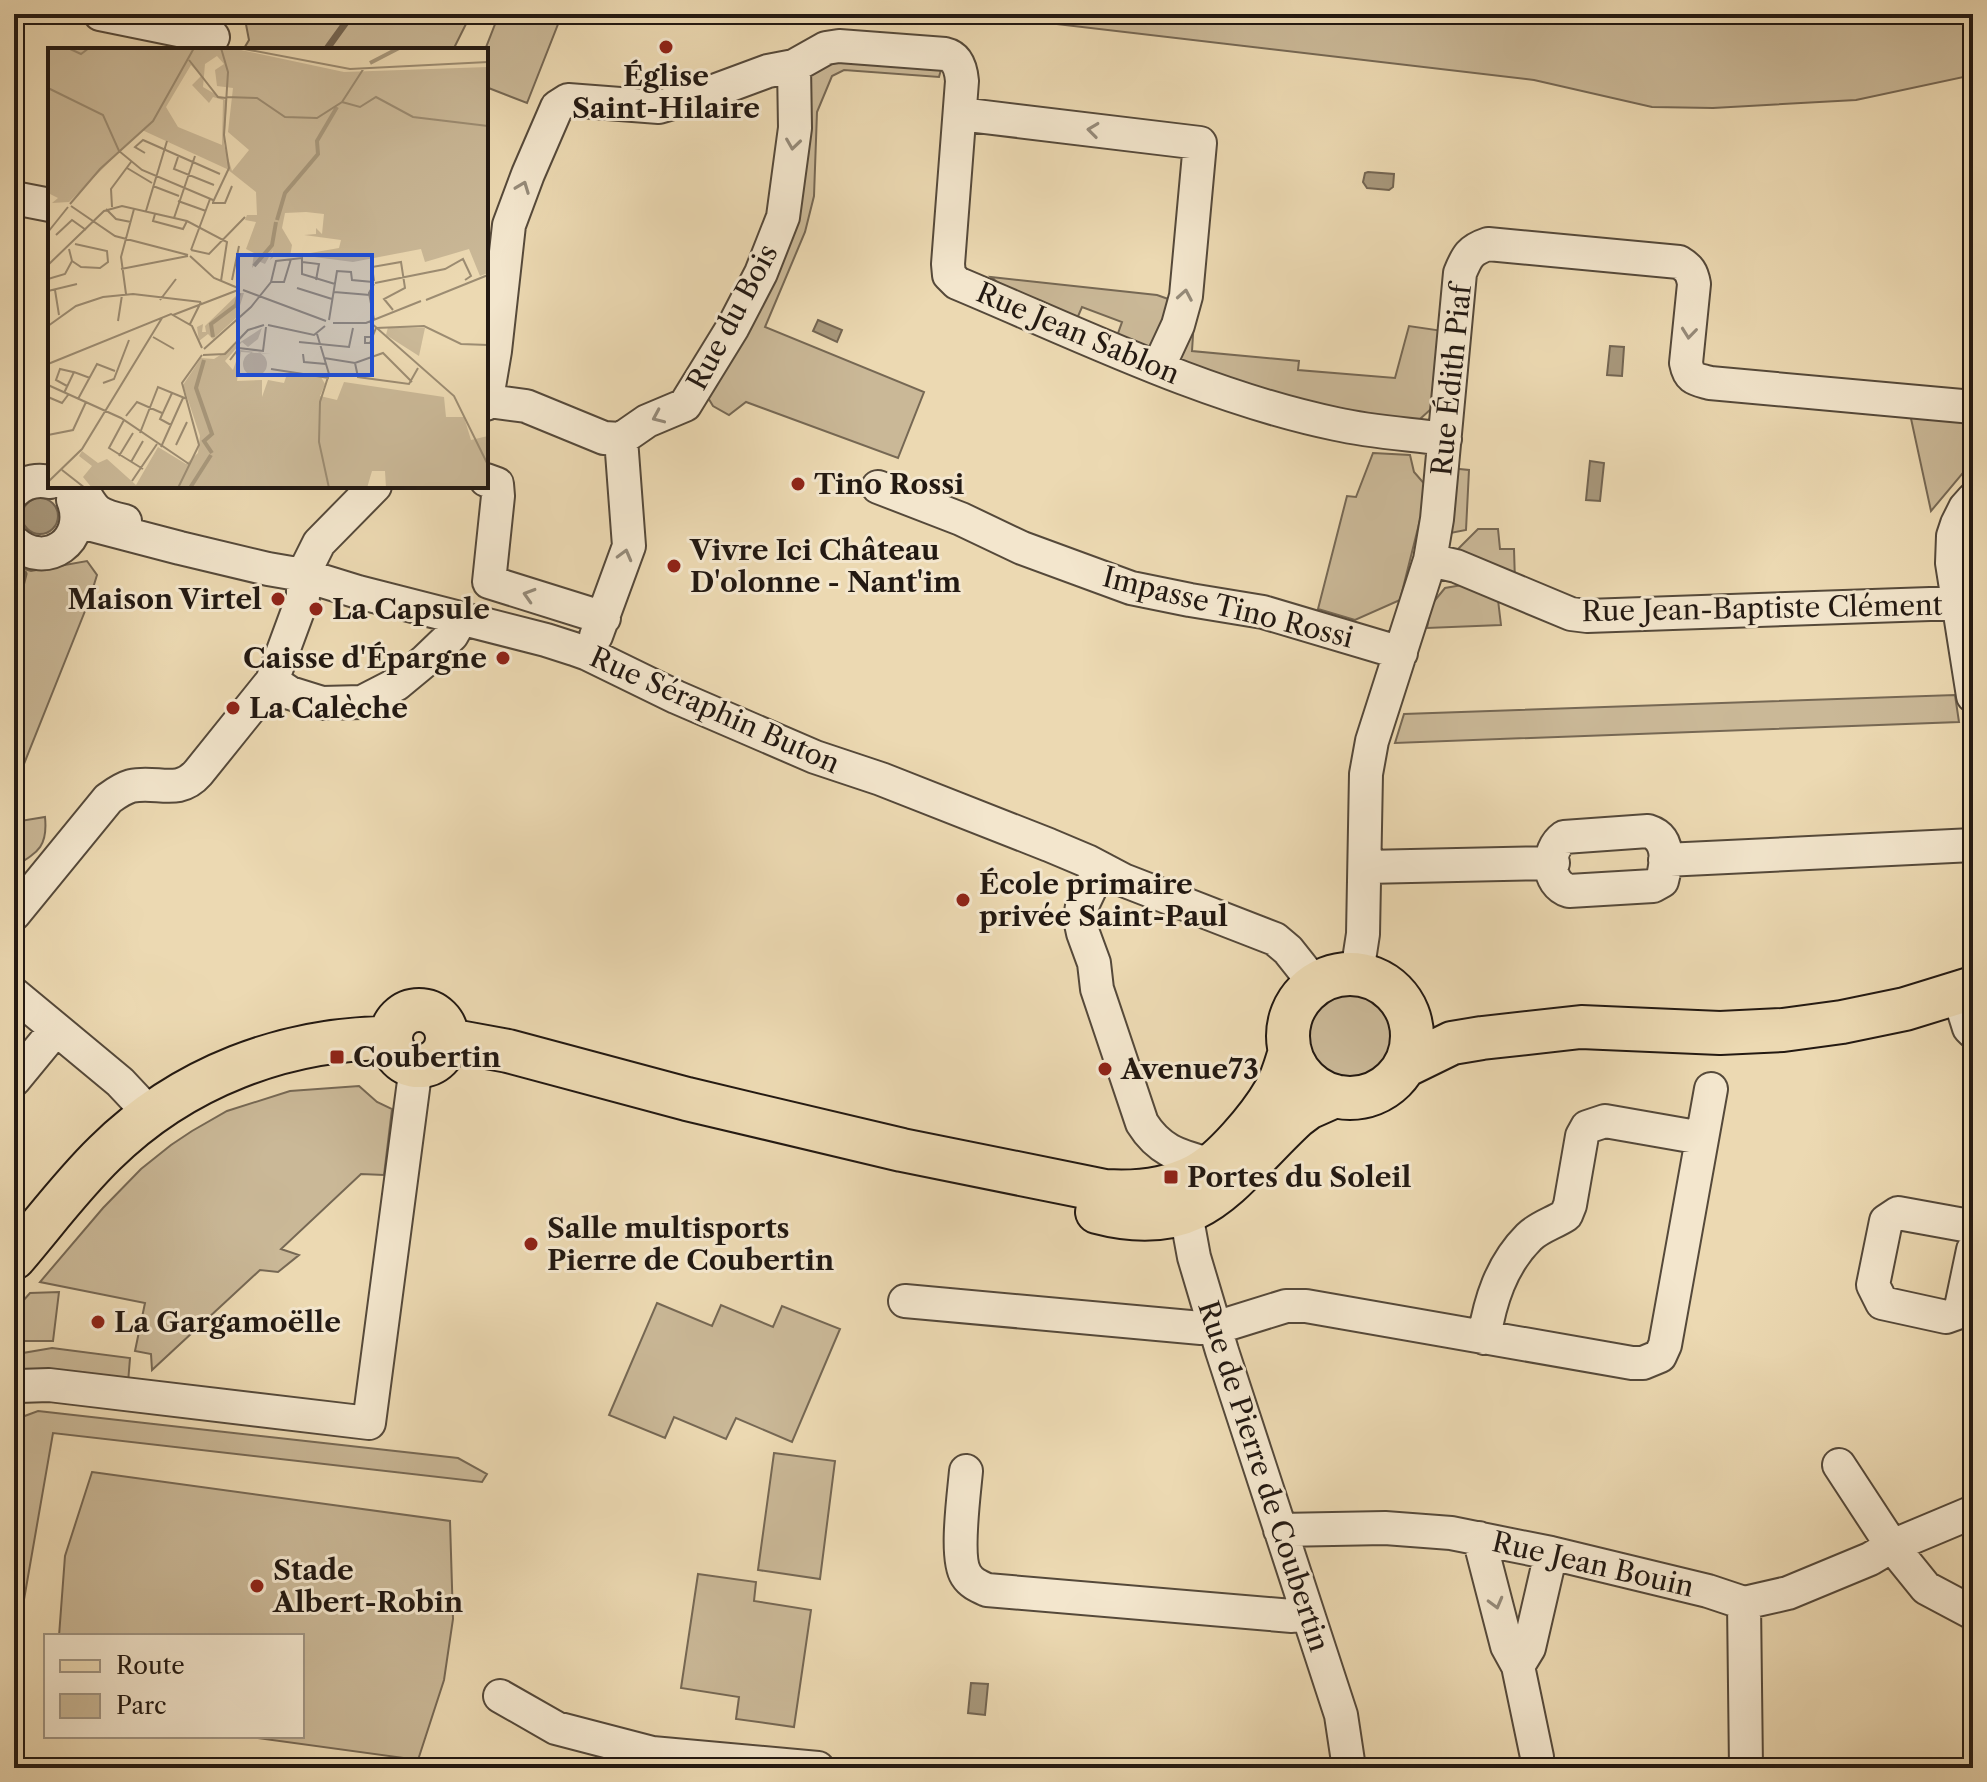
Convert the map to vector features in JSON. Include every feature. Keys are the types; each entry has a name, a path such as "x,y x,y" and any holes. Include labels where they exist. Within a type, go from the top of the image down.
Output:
{"main road":[{"path":"1357,973 1372,977 1397,994 1411,1021 1413,1036 1405,1066 1387,1086 1363,1096 1335,1096 1306,1080 1290,1051 1288,1032 1292,1013 1301,997 1315,984 1328,977 1357,973"},
{"path":"1405,1006 1465,1017 1540,1018 1581,1027 1720,1033 1783,1030 1842,1022 1905,1009 1966,991"},
{"path":"1405,1066 1452,1043 1581,1027"},
{"path":"14,1258 87,1172 127,1133 177,1097 256,1059 330,1041 508,1051 687,1099 902,1150 1054,1201 1128,1219 1153,1219 1192,1187 1238,1140 1266,1105 1283,1074 1290,1051"},
{"path":"1192,1187 1201,1206 1233,1181 1296,1117 1335,1096"}],"street":[{"path":"100,14 213,37"},
{"name":"Rue Jean Sablon","path":"794,66 826,48 839,46 951,55 957,62 961,71 960,114 948,264 949,275 957,283 1211,388 1337,425 1445,439"},
{"path":"488,377 509,225 557,107 568,100 659,107 768,71 794,66"},
{"name":"Rue du Bois","path":"621,439 647,421 685,405 733,327 761,273 783,217 795,128 794,66"},
{"path":"960,114 1200,143 1186,296 1178,325 1158,368"},
{"path":"14,198 48,205"},
{"name":"Rue Édith Piaf","path":"1357,973 1363,934 1366,774 1372,741 1430,560 1437,519 1460,273 1474,249 1488,244 1679,262 1692,273 1694,284 1686,363 1688,372 1696,379 1973,407"},
{"path":"488,392 604,438 621,439 629,546 588,654"},
{"path":"488,481 497,484 498,496 489,582 604,618"},
{"path":"14,492 29,482 48,482"},
{"name":"Impasse Tino Rossi","path":"878,487 961,519 1022,548 1131,588 1263,612 1401,653"},
{"path":"14,542 31,553 44,554 66,544 74,533 77,509 72,498 61,488"},
{"path":"81,488 96,511 109,518 261,559 284,562 308,546 324,525 345,506 357,490 354,488"},
{"path":"14,914 108,799 119,790 132,786 182,785 191,781 272,681 303,597 303,575 319,543 373,488"},
{"path":"1973,499 1965,508 1953,536 1952,563 1973,696"},
{"name":"Rue Séraphin Buton","path":"77,521 303,575 588,654 637,679 815,757 881,779 1049,845 1123,880 1275,939 1288,950 1315,984"},
{"name":"Rue Jean-Baptiste Clément","path":"1430,560 1456,566 1571,614 1587,616 1959,603"},
{"path":"272,681 290,693 322,703 362,702 397,684 426,660 452,635 461,619"},
{"path":"1648,831 1662,839 1665,848 1662,881 1653,886 1569,891 1555,883 1553,863 1552,851 1557,842 1575,835 1648,831"},
{"path":"1665,860 1973,845"},
{"path":"1365,867 1553,863"},
{"path":"1100,868 1082,906 1080,919 1094,963 1097,989 1142,1123 1150,1137 1175,1154 1192,1187"},
{"path":"1966,991 1969,1028 1973,1032"},
{"path":"14,994 120,1082 151,1115"},
{"path":"14,1080 56,1029"},
{"path":"14,1389 19,1386 49,1385 369,1423 418,1048"},
{"path":"905,1301 1201,1328 1228,1324 1286,1306 1306,1306 1643,1363 1660,1356 1665,1345 1711,1089"},
{"path":"1484,1338 1493,1295 1512,1258 1529,1236 1566,1215 1582,1136 1587,1127 1605,1121 1702,1138"},
{"name":"Rue de Pierre de Coubertin","path":"1192,1187 1194,1257 1341,1715 1349,1768"},
{"path":"1973,1222 1964,1225 1898,1213 1886,1221 1873,1285 1882,1303 1946,1317 1960,1312 1973,1250"},
{"path":"1839,1465 1892,1546 1926,1588 1973,1613"},
{"path":"966,1471 960,1558 964,1573 973,1584 987,1590 1292,1616 1307,1614"},
{"path":"1746,1768 1744,1603 1788,1593 1973,1512"},
{"name":"Rue Jean Bouin","path":"1280,1530 1385,1528 1451,1533 1551,1553 1708,1591 1744,1603"},
{"path":"1479,1538 1507,1646 1518,1666 1537,1757"},
{"path":"1518,1666 1529,1648 1551,1553"},
{"path":"500,1696 556,1728 652,1753 818,1768"}],"green space":[{"path":"244,14 471,14 454,48 244,48 249,40"},
{"path":"499,14 562,14 527,103 488,88 486,48"},
{"path":"972,14 1973,14 1973,75 1856,100 1713,108 1652,107 1534,80"},
{"path":"831,58 942,66 939,77 844,70 832,76 817,112 814,196 805,232 765,327 924,392 898,458 746,402 729,415 713,406 707,396 749,329 806,75"},
{"path":"991,277 1157,295 1171,300 1162,334 1147,351 1116,339 1122,322 1082,307 1076,321 1015,297"},
{"path":"1195,304 1192,351 1299,361 1298,370 1395,378 1409,326 1443,331 1431,409 1420,419 1388,421 1333,414 1176,363"},
{"path":"1910,414 1973,421 1973,461 1931,511"},
{"path":"1373,453 1410,455 1414,472 1428,488 1400,600 1355,620 1318,609 1347,496 1356,497"},
{"path":"1449,468 1469,470 1466,530 1445,534"},
{"path":"1478,529 1498,529 1500,549 1514,549 1515,582 1453,554"},
{"path":"87,561 97,575 89,601 14,789 14,566 31,571"},
{"path":"1462,585 1498,600 1501,625 1427,628 1431,605 1445,588"},
{"path":"1955,695 1959,722 1395,743 1404,714"},
{"path":"45,817 45,835 40,848 14,867 14,822"},
{"path":"1350,986 1369,990 1386,1001 1397,1018 1401,1037 1397,1056 1386,1073 1369,1084 1350,1088 1331,1084 1314,1073 1303,1056 1299,1037 1303,1018 1314,1001 1331,990"},
{"path":"359,1086 377,1102 392,1109 384,1175 361,1174 281,1249 299,1255 278,1272 260,1270 152,1370 151,1354 135,1351 145,1303 40,1282 141,1169 192,1131 227,1111 290,1091"},
{"path":"59,1292 53,1341 25,1341 14,1346 14,1311 30,1293"},
{"path":"657,1303 712,1326 721,1305 773,1327 782,1306 840,1329 792,1442 736,1418 726,1439 674,1417 665,1438 609,1415"},
{"path":"52,1348 130,1358 128,1383 19,1374 17,1364 23,1353"},
{"path":"38,1411 458,1458 487,1474 482,1482 53,1433 14,1657 14,1423"},
{"path":"774,1453 835,1461 820,1579 758,1570"},
{"name":"Stade Albert-Robin","path":"92,1472 450,1521 453,1619 444,1680 418,1760 258,1738 304,1738 304,1634 59,1634 65,1556"},
{"path":"698,1574 756,1582 754,1601 811,1610 794,1727 736,1719 739,1697 681,1688"}],"shaded area":[{"path":"1368,172 1394,174 1393,187 1389,190 1367,188 1363,182"},
{"path":"818,320 842,330 837,342 813,331"},
{"path":"1610,346 1624,347 1622,376 1607,375"},
{"path":"1590,461 1604,463 1600,501 1586,500"},
{"path":"40,498 53,503 58,516 53,529 40,534 27,529 22,516 27,503"},
{"path":"971,1683 988,1684 985,1715 968,1713"}],"waterway":[{"path":"327,48 352,14"},
{"path":"14,614 24,574"}],"place":[{"name":"Église Saint-Hilaire","path":"666,47"},
{"name":"Tino Rossi","path":"798,484"},
{"name":"Vivre Ici Château D'olonne - Nant'im","path":"674,566"},
{"name":"Maison Virtel","path":"278,599"},
{"name":"La Capsule","path":"316,609"},
{"name":"Caisse d'Épargne","path":"503,658"},
{"name":"La Calèche","path":"233,708"},
{"name":"École primaire privée Saint-Paul","path":"963,900"},
{"name":"Coubertin","path":"337,1057"},
{"name":"Avenue73","path":"1105,1069"},
{"name":"Portes du Soleil","path":"1171,1177"},
{"name":"Salle multisports Pierre de Coubertin","path":"531,1244"},
{"name":"La Gargamoëlle","path":"98,1322"},
{"name":"Stade Albert-Robin","path":"257,1586"}]}
